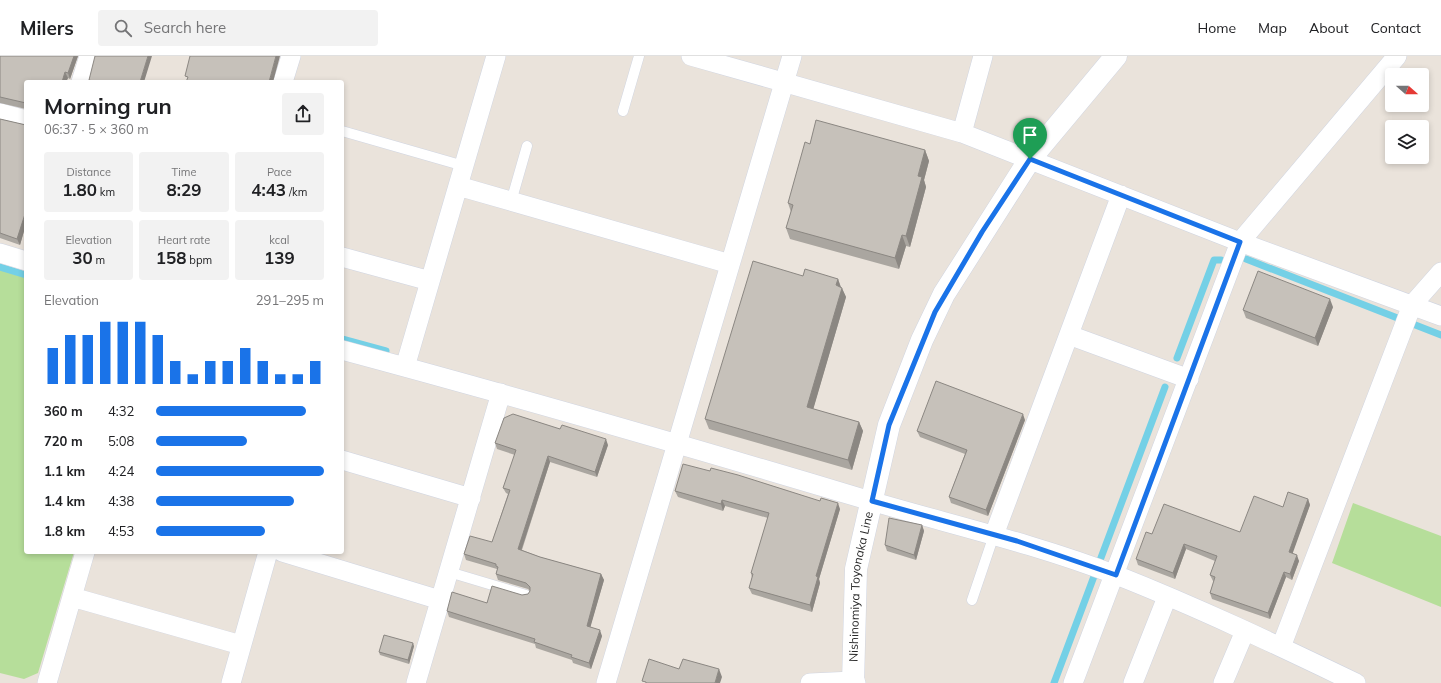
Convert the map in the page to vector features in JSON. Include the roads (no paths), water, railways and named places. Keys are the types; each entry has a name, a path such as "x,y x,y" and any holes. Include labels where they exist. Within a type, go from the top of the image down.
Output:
{"main road":[{"name":"Nishinomiya Toyonaka Line","path":"854,682 856,569 889,425 935,312 982,232 1030,159 1116,56"}],"street":[{"path":"82,80 89,56"},
{"path":"284,80 291,56"},
{"path":"405,367 496,56"},
{"path":"691,56 784,84 962,133 1240,242 1408,315 1441,316"},
{"path":"606,683 792,56"},
{"path":"962,133 983,56"},
{"path":"1073,683 1116,575 1240,242 1397,56"},
{"path":"0,113 24,119"},
{"path":"458,186 730,264"},
{"path":"994,535 1122,195"},
{"path":"0,253 24,260"},
{"path":"344,258 430,281"},
{"path":"1281,647 1408,315 1441,272"},
{"path":"1069,335 1189,379"},
{"path":"344,351 501,393 872,501 1017,541 1116,575 1281,647 1352,682"},
{"path":"416,683 501,393"},
{"path":"344,461 471,498"},
{"path":"47,683 84,554"},
{"path":"231,683 267,554"},
{"path":"289,554 440,600"},
{"path":"72,597 241,645"},
{"path":"1133,683 1167,597"},
{"path":"1223,683 1245,631"},
{"path":"810,683 854,682"}],"lane":[{"path":"623,111 639,56"},
{"path":"344,132 464,166"},
{"path":"511,202 528,146"},
{"path":"972,600 994,535"},
{"path":"449,572 526,595"}],"waterway":[{"path":"1246,259 1441,335"},
{"path":"1177,358 1214,260 1221,260"},
{"path":"0,267 24,274"},
{"path":"344,340 386,351"},
{"path":"1054,683 1165,387"}]}
